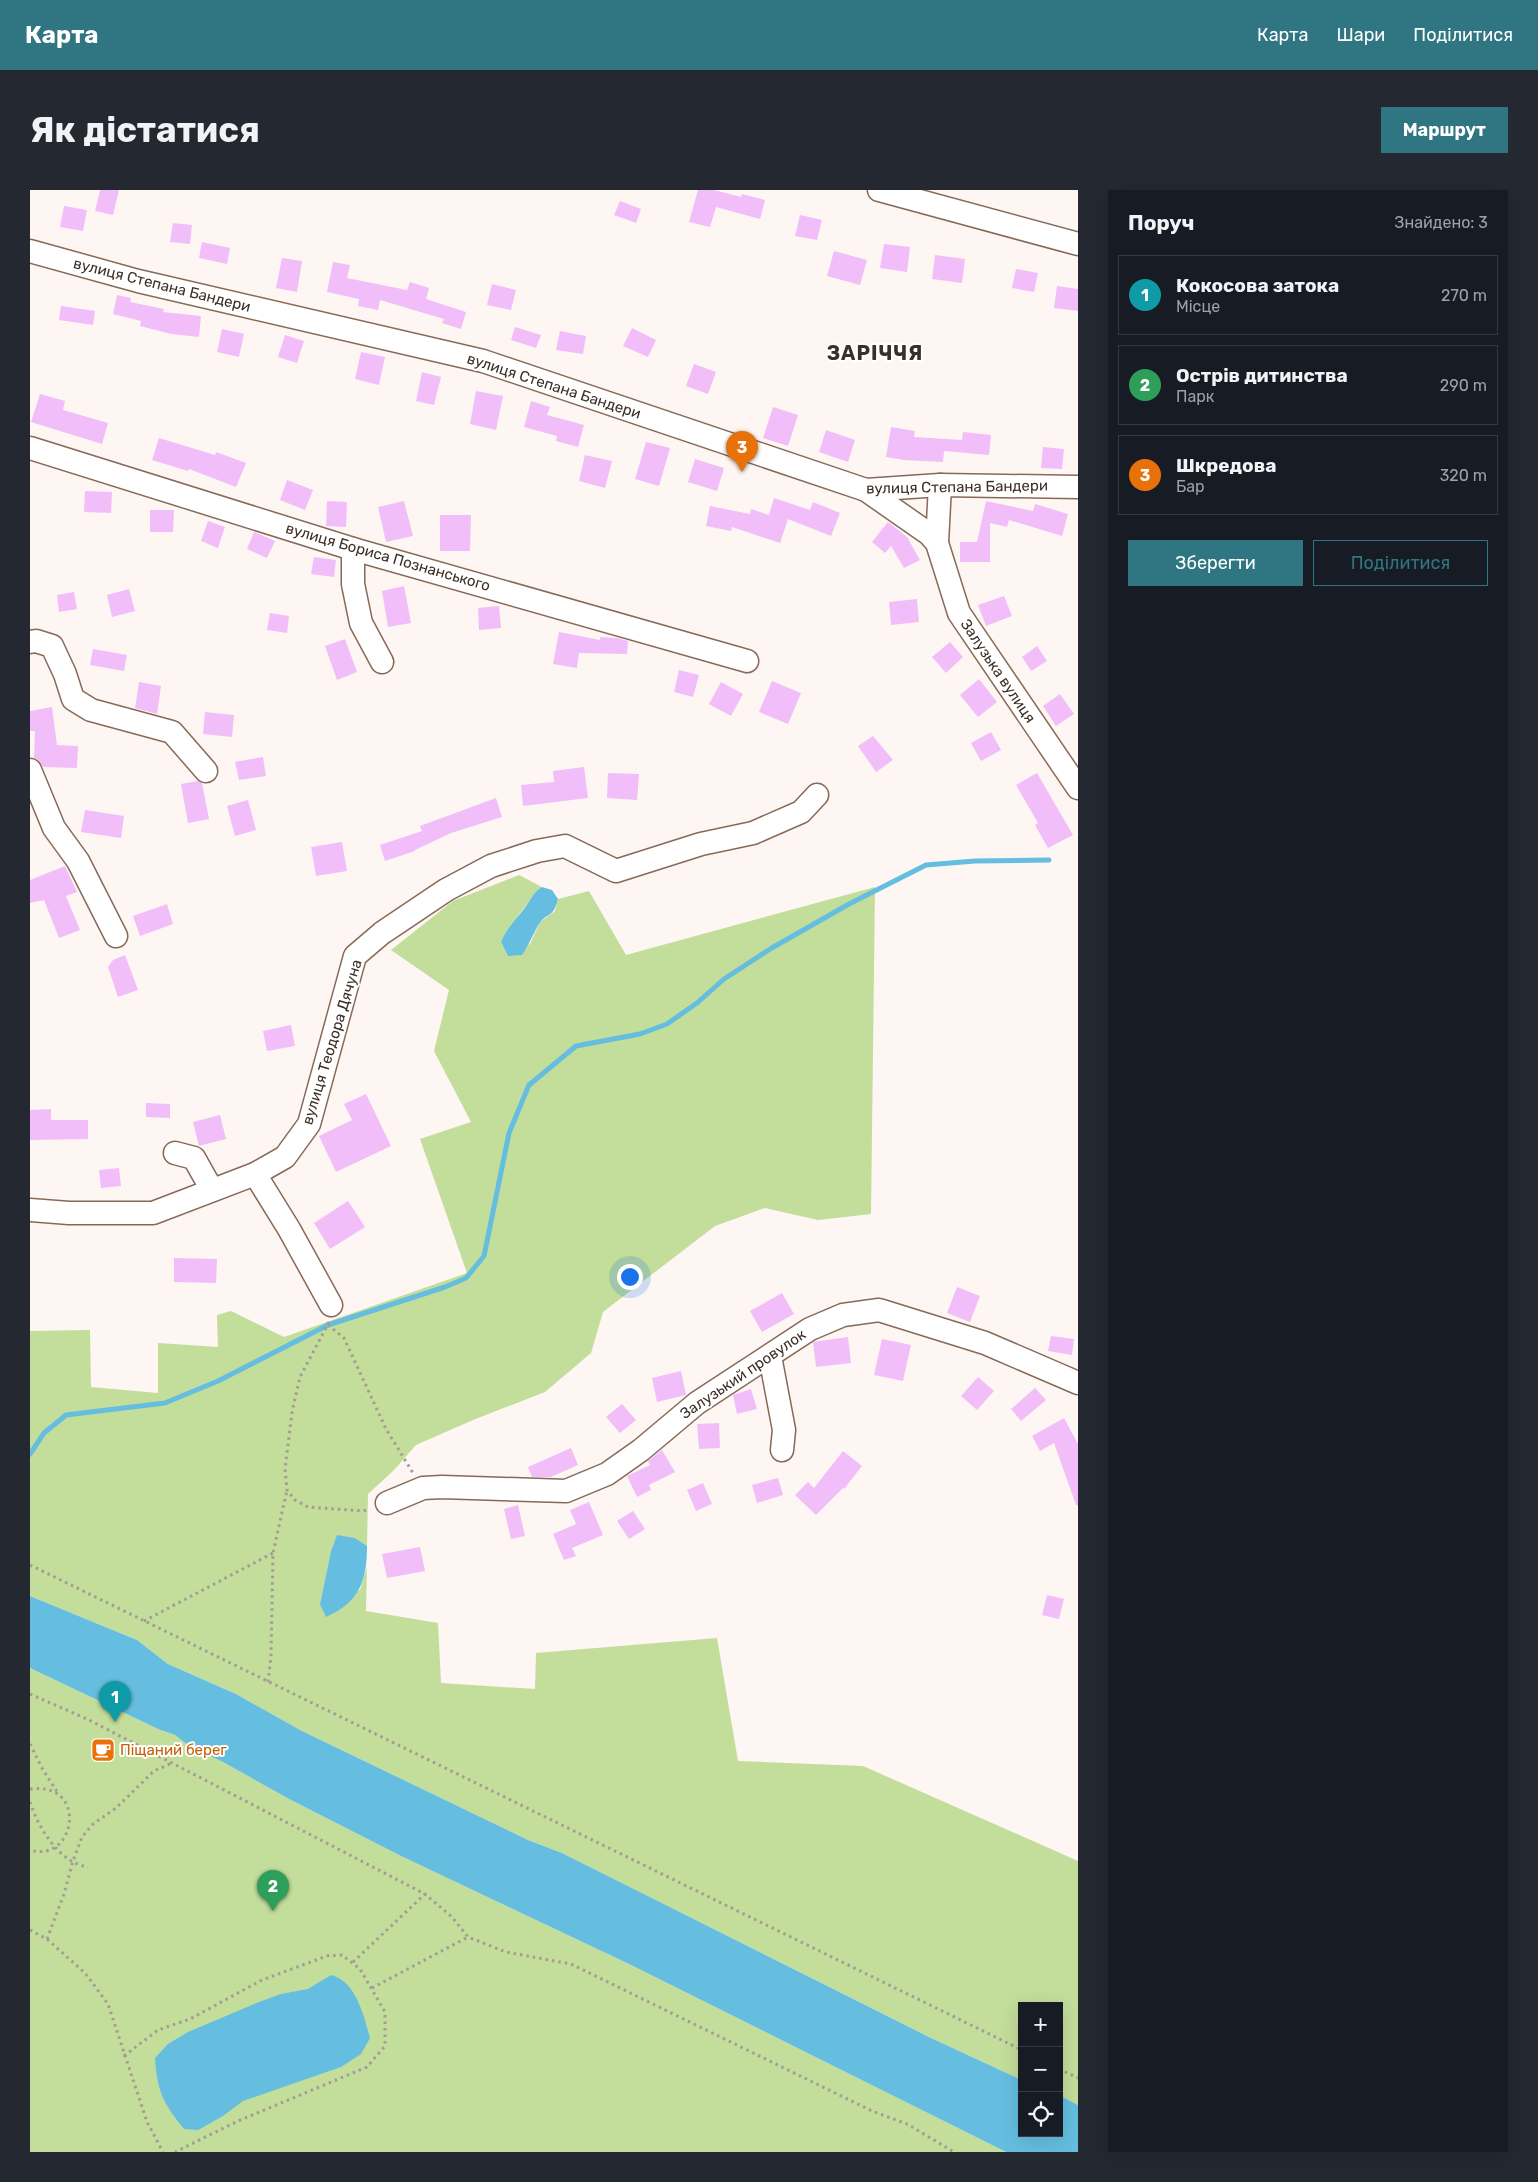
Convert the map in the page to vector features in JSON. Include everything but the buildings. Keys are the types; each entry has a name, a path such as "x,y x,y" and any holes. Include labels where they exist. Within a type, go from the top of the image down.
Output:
{"street":[{"path":"880,190 1078,244"},
{"name":"вулиця Степана Бандери","path":"30,251 138,282 484,361 866,490 940,485 1078,487"},
{"name":"вулиця Бориса Познанського","path":"30,448 353,548 747,661"},
{"path":"937,543 940,485"},
{"path":"866,490 929,534 937,543"},
{"name":"Залузька вулиця","path":"937,543 959,614 1078,788"},
{"path":"353,548 353,584 361,623 382,662"},
{"path":"30,642 36,641 52,646 65,674 73,699 91,710 172,732 206,771"},
{"path":"30,770 54,828 78,861 116,936"},
{"name":"вулиця Теодора Дячуна","path":"30,1210 69,1213 153,1214 255,1174 285,1157 309,1124 356,956 382,933 446,890 468,878 491,866 537,851 565,846 616,871 701,844 753,833 801,812 817,795"},
{"path":"175,1153 194,1158 212,1190"},
{"path":"255,1174 289,1229 329,1315"},
{"name":"Залузький провулок","path":"387,1503 423,1488 566,1491 607,1474 641,1450 696,1403 810,1328 843,1315 879,1310 985,1343 1078,1383"},
{"path":"770,1356 784,1430 782,1450"}],"path":[{"path":"329,1315 344,1338 386,1430 423,1488"},
{"path":"268,1682 271,1656 273,1553 287,1490 285,1469 292,1412 300,1377 329,1315"},
{"path":"287,1490 295,1500 308,1507 363,1511 387,1503"},
{"path":"144,1621 273,1553"},
{"path":"30,1565 1018,2048"},
{"path":"30,1694 88,1720 425,1894 452,1917 468,1937 506,1952 571,1964 872,2111 907,2124 954,2152"},
{"path":"30,1744 43,1770 70,1812 68,1832 55,1847 45,1851 30,1850"},
{"path":"47,1939 82,1837 93,1824 116,1808 154,1771 172,1763"},
{"path":"30,1789 42,1788 60,1795"},
{"path":"30,1802 44,1833 55,1847 73,1861 88,1867"},
{"path":"353,1962 425,1894"},
{"path":"30,1930 47,1939 85,1973 108,2004 147,2122 163,2152"},
{"path":"372,1988 468,1937"},
{"path":"124,2056 158,2030 190,2019 262,1980 327,1956 342,1955 353,1962 372,1988 385,2012 385,2046 367,2067 238,2121 175,2152"},
{"path":"1063,2071 1078,2078"}],"green space":[{"path":"519,875 542,887 534,894 503,937 501,942 508,956 530,944 540,922 555,911 558,899 589,891 626,955 875,887 871,1214 818,1220 765,1208 715,1226 603,1312 591,1353 545,1392 416,1445 394,1470 368,1494 367,1546 355,1538 337,1536 331,1551 320,1604 360,1590 367,1567 366,1611 438,1623 441,1683 535,1689 536,1653 717,1638 738,1761 863,1766 1078,1861 1078,2105 1063,2097 1063,2002 1018,2002 1018,2078 931,2038 562,1853 528,1840 302,1731 236,1694 168,1664 137,1640 30,1596 30,1331 90,1330 91,1387 158,1393 158,1343 218,1347 217,1315 231,1311 284,1337 467,1273 420,1139 471,1122 434,1051 449,990 391,950 453,901"},
{"path":"30,1668 158,1729 175,1735 189,1746 401,1856 631,1965 1006,2152 30,2152"}],"water":[{"path":"542,887 552,890 558,899 554,910 539,924 522,955 508,956 501,942 503,937 534,894"},
{"path":"337,1535 355,1538 367,1546 367,1558 363,1579 354,1597 338,1611 326,1617 320,1604 331,1551"},
{"path":"30,1596 137,1640 168,1664 236,1694 302,1731 528,1840 562,1853 931,2038 1018,2078 1018,2137 1063,2137 1063,2097 1078,2105 1078,2152 1006,2152 631,1965 401,1856 189,1746 175,1735 158,1729 30,1668"},
{"path":"331,1975 347,1984 358,2000 362,2010 370,2038 361,2054 341,2067 243,2101 223,2116 198,2130 184,2129 171,2112 163,2097 156,2070 155,2058 168,2044 188,2032 259,2002 281,1994 308,1989"}],"waterway":[{"path":"30,1454 44,1433 66,1415 165,1403 218,1381 328,1325 445,1287 466,1278 484,1256 509,1133 529,1085 576,1046 640,1034 667,1024 697,1003 724,979 770,949 849,904 926,865 975,861 1049,860"}],"place":[{"name":"Шкредова","path":"742,472"},
{"name":"Кокосова затока","path":"115,1722"},
{"name":"Піщаний берег","path":"103,1750"},
{"name":"Острів дитинства","path":"273,1911"}],"district":[{"name":"ЗАРІЧЧЯ","path":"875,353"}]}
